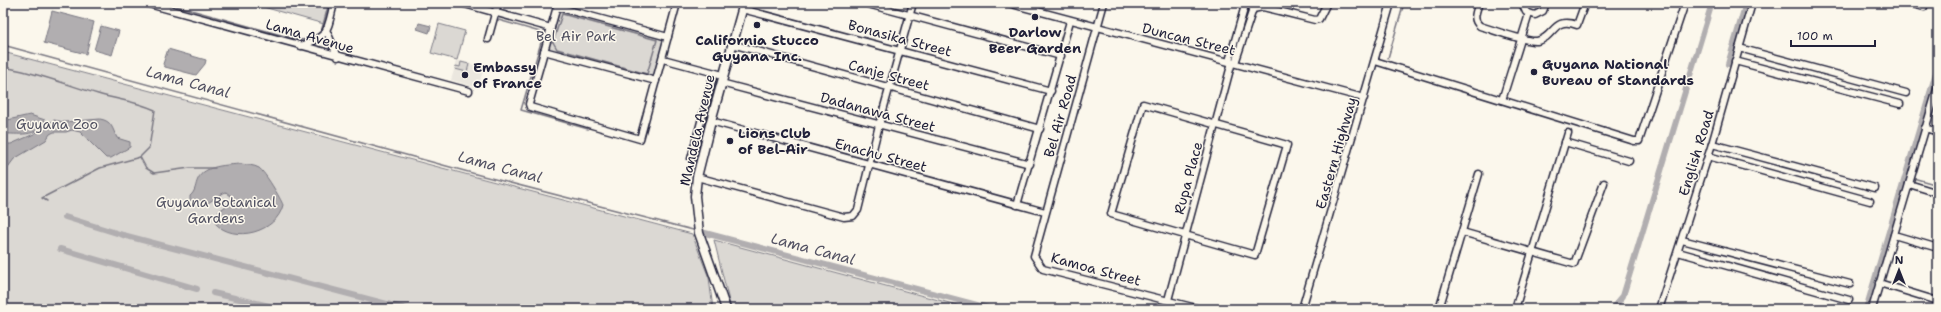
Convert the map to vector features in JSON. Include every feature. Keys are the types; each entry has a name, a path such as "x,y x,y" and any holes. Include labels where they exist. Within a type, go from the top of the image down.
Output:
{"main road":[{"name":"Mandela Avenue","path":"726,309 702,242 697,220 695,196 697,177 711,121 743,6"}],"street":[{"name":"Lama Avenue","path":"145,3 338,57 469,91"},
{"path":"301,46 319,39 327,32 334,3"},
{"path":"460,3 495,12 550,30"},
{"path":"488,39 498,3"},
{"path":"668,37 558,5 529,104 530,107 640,139 663,58 677,3"},
{"path":"864,3 1061,56"},
{"path":"697,177 844,217 853,216 858,210 879,125 913,3"},
{"name":"Duncan Street","path":"1008,3 1074,22 1232,62 1364,98"},
{"name":"Bel Air Road","path":"1045,212 1104,3"},
{"path":"1232,62 1253,9 1262,7 1315,20 1319,19 1327,3"},
{"name":"Eastern Highway","path":"1303,308 1391,3"},
{"path":"1479,3 1475,17 1477,24 1533,41 1540,40 1561,23 1567,22 1577,25 1585,3"},
{"path":"1522,3 1524,9 1529,14 1535,15 1541,13 1545,8 1546,3"},
{"path":"1375,61 1638,141 1685,3"},
{"name":"English Road","path":"1659,309 1712,144 1752,3"},
{"path":"1909,3 1924,7"},
{"name":"Bonasika Street","path":"743,6 900,51 1051,91"},
{"path":"1232,62 1242,6 1252,11"},
{"path":"1502,100 1529,14"},
{"path":"1018,205 1061,56 1074,22"},
{"path":"327,32 338,57"},
{"name":"Canje Street","path":"732,44 1040,129"},
{"path":"1739,48 1906,93"},
{"path":"544,51 656,81"},
{"name":"Dadanawa Street","path":"663,58 714,73 722,79 879,125 1030,164"},
{"path":"1735,61 1900,104"},
{"name":"Rupa Place","path":"1168,300 1232,62"},
{"path":"691,159 714,73"},
{"path":"1872,309 1938,86"},
{"path":"1143,104 1216,125 1287,145 1255,255 1111,214 1143,104"},
{"name":"Enachu Street","path":"711,121 1045,212"},
{"path":"1925,128 1938,132"},
{"path":"1515,309 1568,133"},
{"path":"1565,142 1629,161"},
{"path":"1712,144 1875,188"},
{"path":"1708,156 1870,201"},
{"path":"1439,309 1479,174"},
{"path":"1462,232 1574,264 1604,183"},
{"path":"1909,184 1938,193"},
{"name":"Kamoa Street","path":"1045,212 1034,256 1043,269 1200,309"},
{"path":"1894,235 1938,248"},
{"path":"1682,240 1850,284"},
{"path":"1678,252 1849,300"},
{"path":"1879,283 1938,301"}],"shaded area":[{"path":"52,11 94,22 86,54 44,43"},
{"path":"419,23 431,26 429,33 417,29"},
{"path":"101,26 119,31 112,55 94,50"},
{"path":"168,49 206,60 205,64 196,75 165,67 163,64"},
{"path":"457,60 484,68 478,88 451,80"},
{"path":"30,115 45,120 42,126 37,130 27,134 3,134 3,121"},
{"path":"100,119 109,123 117,138 130,142 130,147 111,158 106,158 80,132 72,130 66,132 54,132 50,134 46,140 14,159 3,174 3,144 11,144 34,134 54,120 64,122"},
{"path":"241,164 255,166 262,170 283,205 273,222 254,232 243,234 233,233 223,229 215,223 219,211 232,202 232,197 226,192 209,202 200,205 195,204 190,200 190,196 198,179 205,171 211,168"}],"green space":[{"path":"249,3 329,3 324,24"},
{"path":"1243,3 1263,3 1252,8 1235,61 1228,59"},
{"name":"Bel Air Park","path":"559,10 664,40 653,78 548,49"},
{"path":"439,24 465,31 457,60 431,53"},
{"name":"Guyana Botanical Gardens","path":"3,52 692,234 709,278 713,309 3,309"},
{"path":"461,62 469,64 467,72 455,69 456,66 460,67"},
{"path":"714,240 972,309 731,309"}],"waterway":[{"path":"166,3 299,40 310,39 321,32 329,3"},
{"path":"1388,58 1404,3"},
{"path":"1612,309 1623,296 1712,3"},
{"path":"1728,64 1746,3"},
{"path":"549,41 553,42 562,14 657,40 647,74 557,49 553,42"},
{"path":"495,19 540,32 542,39 545,40"},
{"path":"542,39 521,110 588,129"},
{"name":"Lama Canal","path":"3,45 483,176 697,231"},
{"path":"1866,309 1938,66"},
{"path":"3,67 39,75 155,110 149,148 140,157 100,168 42,198 47,201"},
{"path":"140,157 146,168 154,173 190,168 215,168"},
{"path":"1913,178 1938,185"},
{"path":"65,217 123,235 406,309"},
{"name":"Lama Canal","path":"705,233 992,309"},
{"path":"60,249 197,289"},
{"path":"213,293 283,309"}],"place":[{"name":"Darlow Beer Garden","path":"1035,17"},
{"name":"California Stucco Guyana Inc.","path":"757,25"},
{"name":"Guyana National Bureau of Standards","path":"1534,72"},
{"name":"Embassy of France","path":"465,75"},
{"name":"Lions Club of Bel-Air","path":"730,141"}],"park label":[{"name":"Guyana Zoo","path":"57,124"}]}
